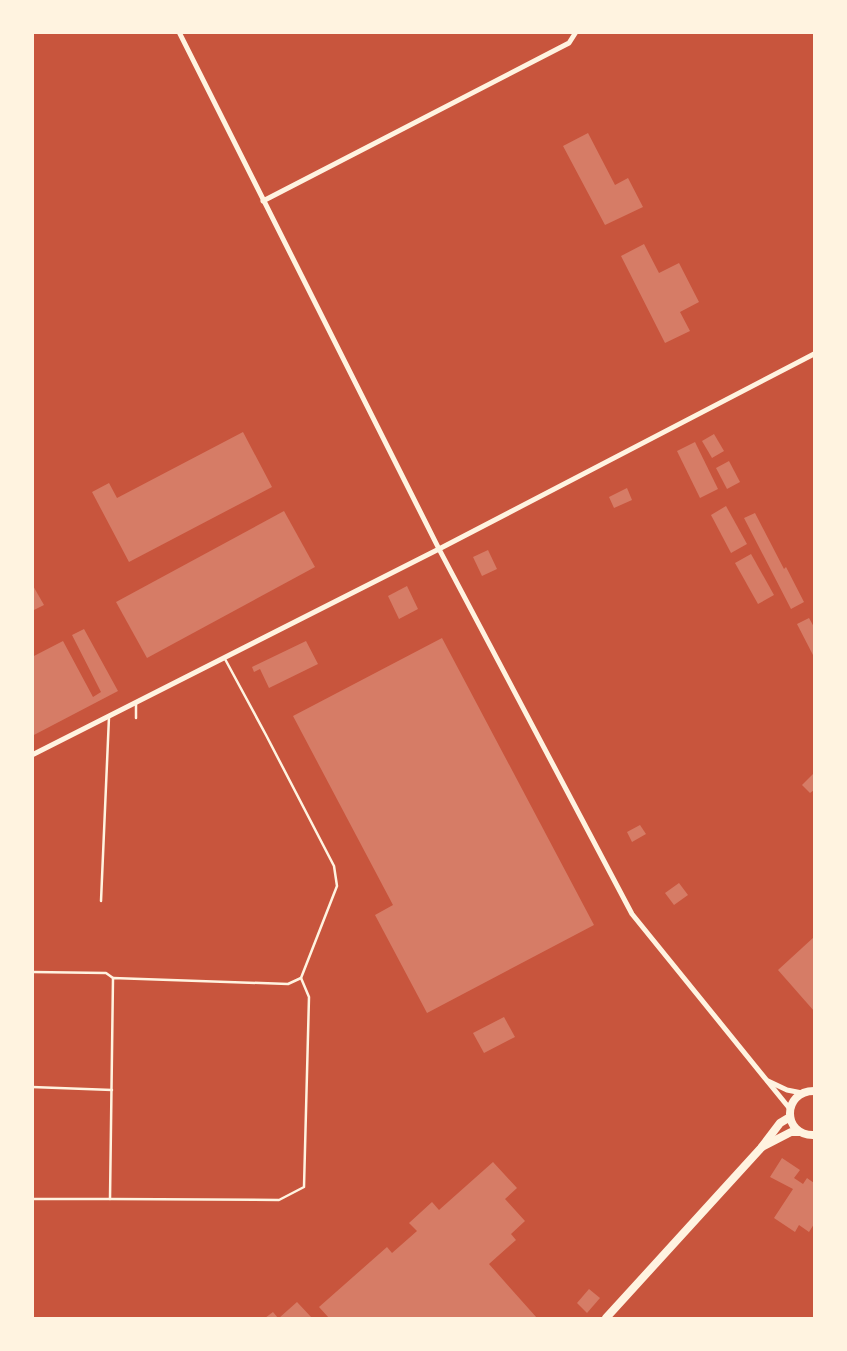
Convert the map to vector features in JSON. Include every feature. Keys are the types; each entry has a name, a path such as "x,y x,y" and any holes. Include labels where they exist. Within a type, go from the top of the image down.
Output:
{"main road":[{"path":"799,1132 795,1128 790,1113 792,1102 796,1097 810,1091"},
{"path":"606,1318 761,1148 790,1113"},
{"path":"761,1148 792,1132 814,1135"}],"street":[{"path":"179,32 438,549 632,914 766,1080 790,1113"},
{"path":"263,201 568,43 576,32"},
{"path":"32,755 438,549 814,354"},
{"path":"766,1080 787,1090 810,1091"}],"lane":[{"path":"32,1199 279,1200 304,1187 309,997 301,978 336,886 334,866 224,658"},
{"path":"136,702 136,718"},
{"path":"101,901 109,716"},
{"path":"32,972 106,973 113,978 288,984 301,978"},
{"path":"110,1199 113,978"},
{"path":"32,1087 112,1090"}],"building":[{"path":"588,133 615,185 628,178 643,207 605,225 563,146"},
{"path":"644,244 659,273 679,263 699,302 680,312 690,331 665,343 621,256"},
{"path":"243,432 272,487 129,562 92,492 109,483 117,498"},
{"path":"714,434 724,451 712,458 702,441"},
{"path":"695,442 718,489 700,498 677,451"},
{"path":"729,461 740,482 727,489 716,468"},
{"path":"627,488 632,500 614,508 609,497"},
{"path":"726,506 747,544 731,553 711,515"},
{"path":"284,511 315,567 147,658 116,602"},
{"path":"755,513 784,569 786,567 804,602 791,609 744,518"},
{"path":"488,550 497,569 482,576 473,557"},
{"path":"751,554 774,595 758,604 735,563"},
{"path":"32,584 44,605 32,611"},
{"path":"407,586 418,609 399,619 388,596"},
{"path":"809,618 814,627 814,657 797,624"},
{"path":"84,629 118,691 32,736 32,657 63,641 93,697 101,692 72,635"},
{"path":"442,638 594,925 427,1013 375,915 393,905 293,716"},
{"path":"306,641 318,664 269,688 260,669 254,672 252,667"},
{"path":"814,773 814,790 810,793 802,785"},
{"path":"640,825 646,834 632,842 627,832"},
{"path":"679,883 688,895 674,905 665,893"},
{"path":"814,937 814,1011 778,970"},
{"path":"504,1017 515,1037 484,1053 473,1033"},
{"path":"782,1158 800,1170 794,1178 803,1184 807,1178 814,1183 814,1224 809,1232 799,1225 795,1232 774,1218 793,1189 770,1177"},
{"path":"493,1162 517,1188 505,1199 525,1221 511,1234 516,1240 489,1264 537,1318 329,1318 319,1307 387,1247 392,1253 417,1231 409,1223 432,1202 439,1210"},
{"path":"589,1289 600,1298 587,1313 577,1303"},
{"path":"297,1302 312,1318 279,1318"},
{"path":"273,1312 278,1318 265,1318"}]}
